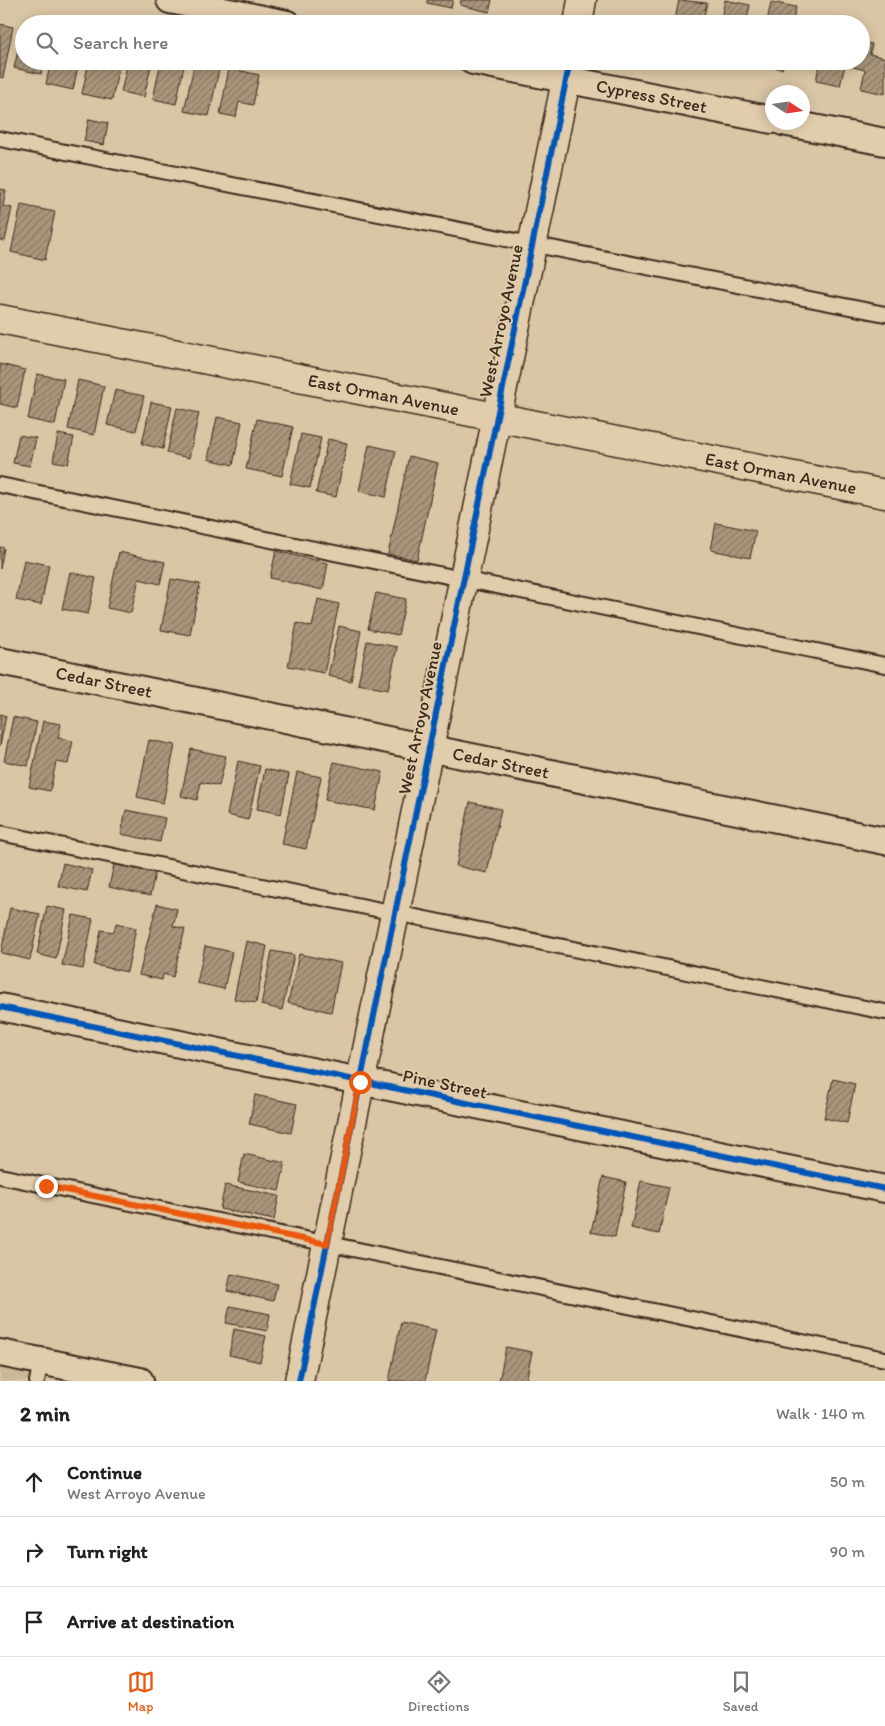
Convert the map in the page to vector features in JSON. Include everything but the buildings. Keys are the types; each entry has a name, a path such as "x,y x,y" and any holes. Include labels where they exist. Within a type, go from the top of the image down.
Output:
{"street":[{"path":"170,0 243,15"},
{"path":"580,15 582,0"},
{"name":"Cypress Street","path":"568,71 765,118"},
{"name":"West Arroyo Avenue","path":"299,1381 568,71"},
{"path":"810,127 885,142"},
{"name":"East Orman Avenue","path":"0,319 885,494"},
{"name":"Cedar Street","path":"0,660 885,841"},
{"name":"Pine Street","path":"0,1006 360,1082 885,1189"},
{"path":"0,1353 39,1371 140,1381"}],"lane":[{"path":"0,139 532,246 885,314"},
{"path":"0,484 885,665"},
{"path":"0,833 885,1012"},
{"path":"0,1176 885,1359"}],"shaded area":[{"path":"0,1367 49,1377 48,1381 0,1381"}],"cycle path":[{"path":"299,1381 568,70"},
{"path":"0,1007 885,1189"}],"route":[{"path":"46,1186 327,1244 360,1082"}]}
